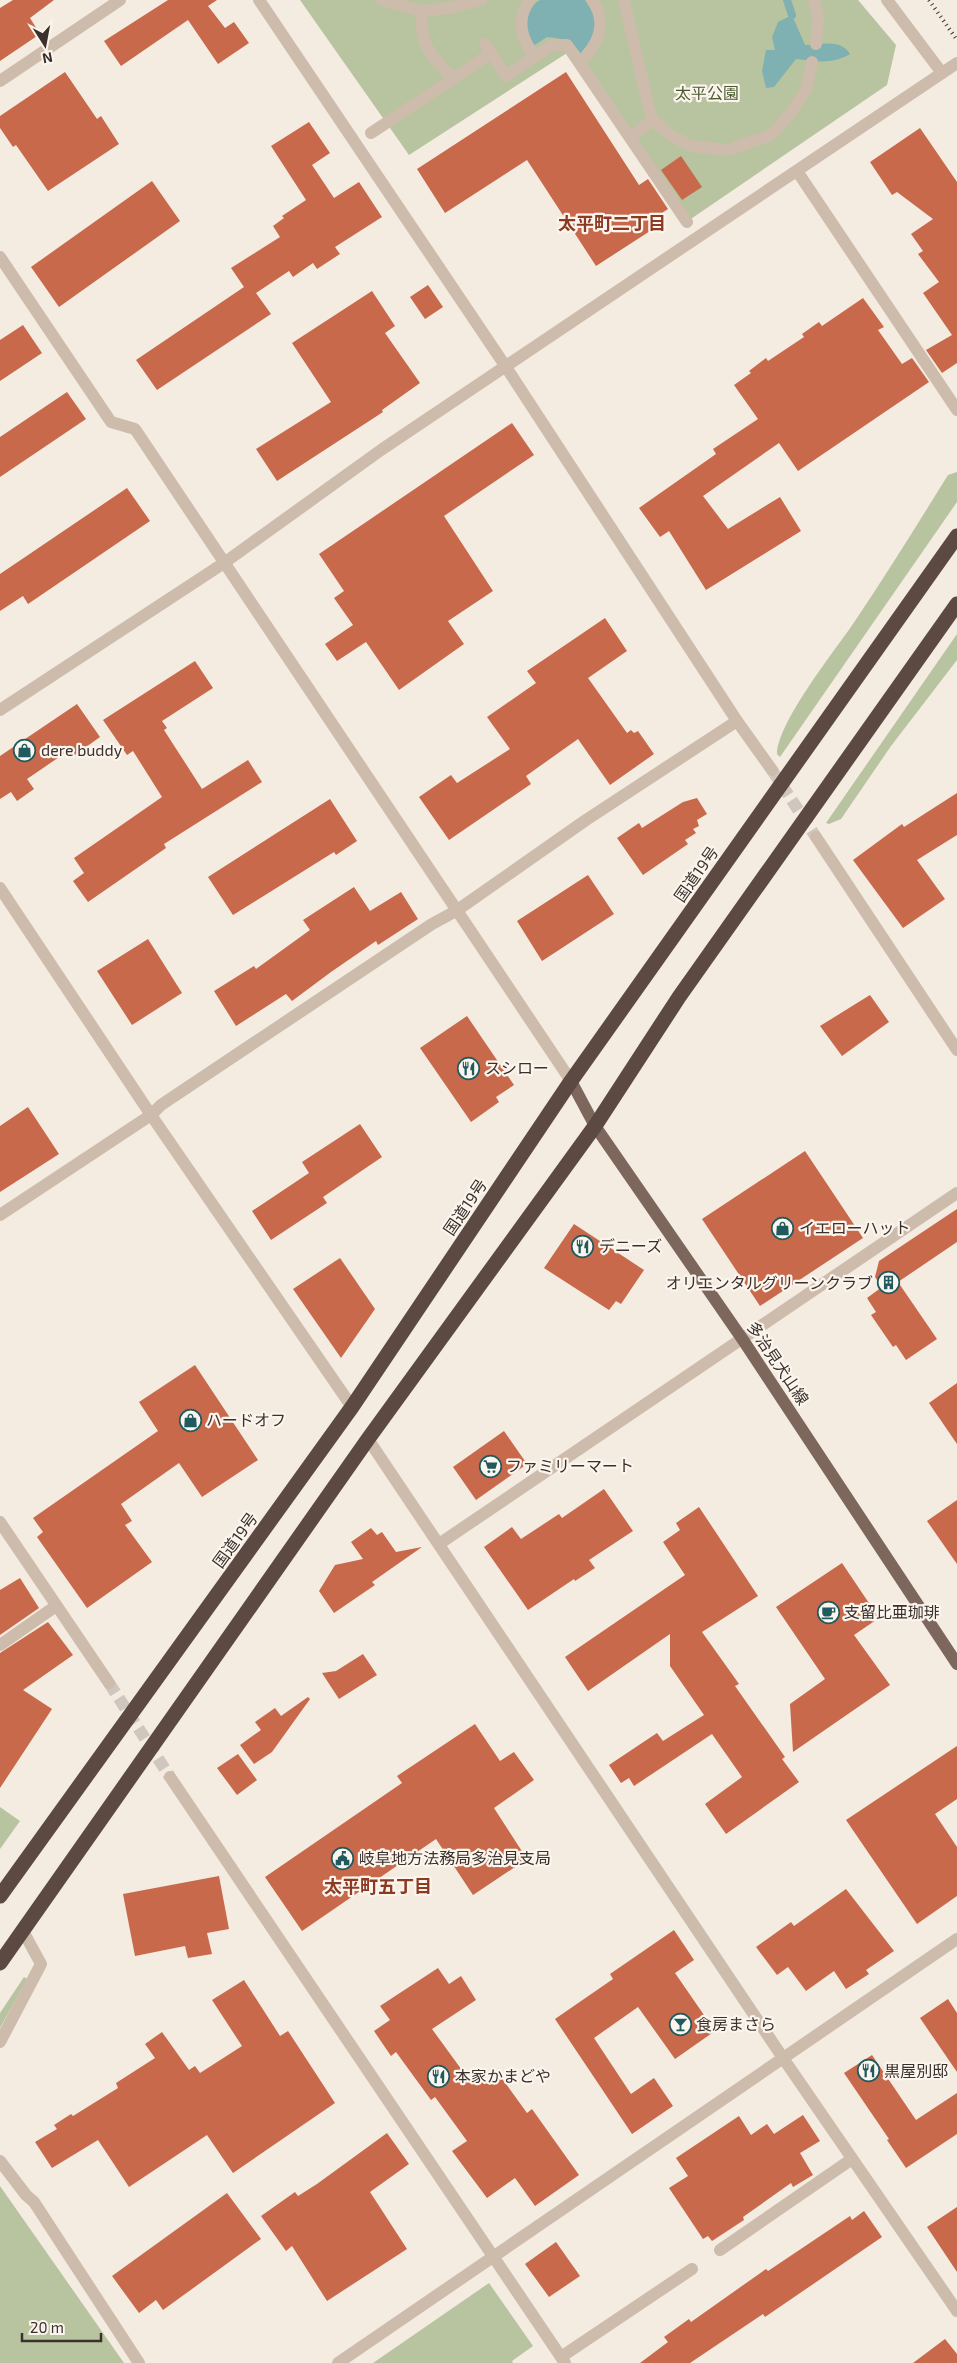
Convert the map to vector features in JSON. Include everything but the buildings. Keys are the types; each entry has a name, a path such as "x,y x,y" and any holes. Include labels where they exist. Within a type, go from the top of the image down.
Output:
{"highway":[{"name":"国道19号","path":"0,1896 352,1408 571,1081 957,536"},
{"path":"0,1963 368,1439 594,1126 679,997 957,604"}],"main road":[{"name":"多治見犬山線","path":"571,1081 594,1126 743,1340 957,1664"}],"street":[{"path":"0,81 120,0"},
{"path":"258,0 506,368 737,721 772,770"},
{"path":"382,0 421,11 449,8 482,0"},
{"path":"530,0 522,14 521,24 525,43 531,51"},
{"path":"586,56 595,46 600,34 601,20 597,7 592,0"},
{"path":"624,0 653,120 672,136 691,146 728,150 771,135 790,114 806,90 812,62"},
{"path":"814,0 818,16 816,44"},
{"path":"887,0 942,73"},
{"path":"421,11 422,31 428,51 452,79"},
{"path":"371,133 452,79 488,49 506,76 552,45 568,45 687,222"},
{"path":"0,710 224,563 381,450 506,368 957,63"},
{"path":"630,137 653,120"},
{"path":"797,171 957,410"},
{"path":"0,257 111,422 135,429 571,1081"},
{"path":"0,1215 151,1115 160,1105 432,924 456,911 586,820 737,721"},
{"path":"816,837 957,1050"},
{"path":"0,888 151,1115 352,1408"},
{"path":"439,1544 743,1340 957,1192"},
{"path":"368,1439 783,2058 957,2311"},
{"path":"0,1522 108,1684"},
{"path":"0,1645 56,1606"},
{"path":"170,1777 563,2360 692,2269"},
{"path":"0,2042 41,1964 23,1931"},
{"path":"338,2363 957,1939"},
{"path":"720,2250 852,2159"},
{"path":"0,2161 26,2195 34,2202 139,2363"}],"green space":[{"name":"太平公園","path":"300,0 858,0 896,45 887,85 682,225 567,53 409,155"},
{"path":"957,472 957,502 780,757 777,754 780,740 796,706 865,606 948,475"},
{"path":"957,634 957,660 891,746 841,819 829,824 826,823"},
{"path":"0,1807 20,1821 0,1849"},
{"path":"24,1977 27,1979 0,2028 0,2013"},
{"path":"0,2186 124,2363 0,2363"},
{"path":"489,2283 533,2346 512,2361 513,2363 373,2363"}],"water":[{"path":"540,0 585,0 594,15 596,29 592,41 582,55 570,40 547,37 533,46 528,33 527,21 530,9"},
{"path":"792,15 805,45 836,44 846,49 850,54 830,61 796,59 774,87 766,88 762,71 766,50 775,50 772,37 778,22"}],"waterway":[{"path":"787,0 792,15"}],"tunnel":[{"path":"772,770 816,837"},
{"path":"109,1683 170,1777"}],"railway":[{"path":"929,0 957,40"}],"place":[{"name":"dere buddy","path":"25,750"},
{"name":"スシロー","path":"469,1068"},
{"name":"イエローハット","path":"783,1228"},
{"name":"デニーズ","path":"583,1246"},
{"name":"オリエンタルグリーンクラブ","path":"889,1283"},
{"name":"ハードオフ","path":"190,1420"},
{"name":"ファミリーマート","path":"490,1466"},
{"name":"支留比亜珈琲","path":"828,1612"},
{"name":"岐阜地方法務局多治見支局","path":"343,1858"},
{"name":"食房まさら","path":"680,2024"},
{"name":"黒屋別邸","path":"868,2071"},
{"name":"本家かまどや","path":"439,2076"}],"district":[{"name":"太平町二丁目","path":"612,224"},
{"name":"太平町五丁目","path":"378,1887"}]}
